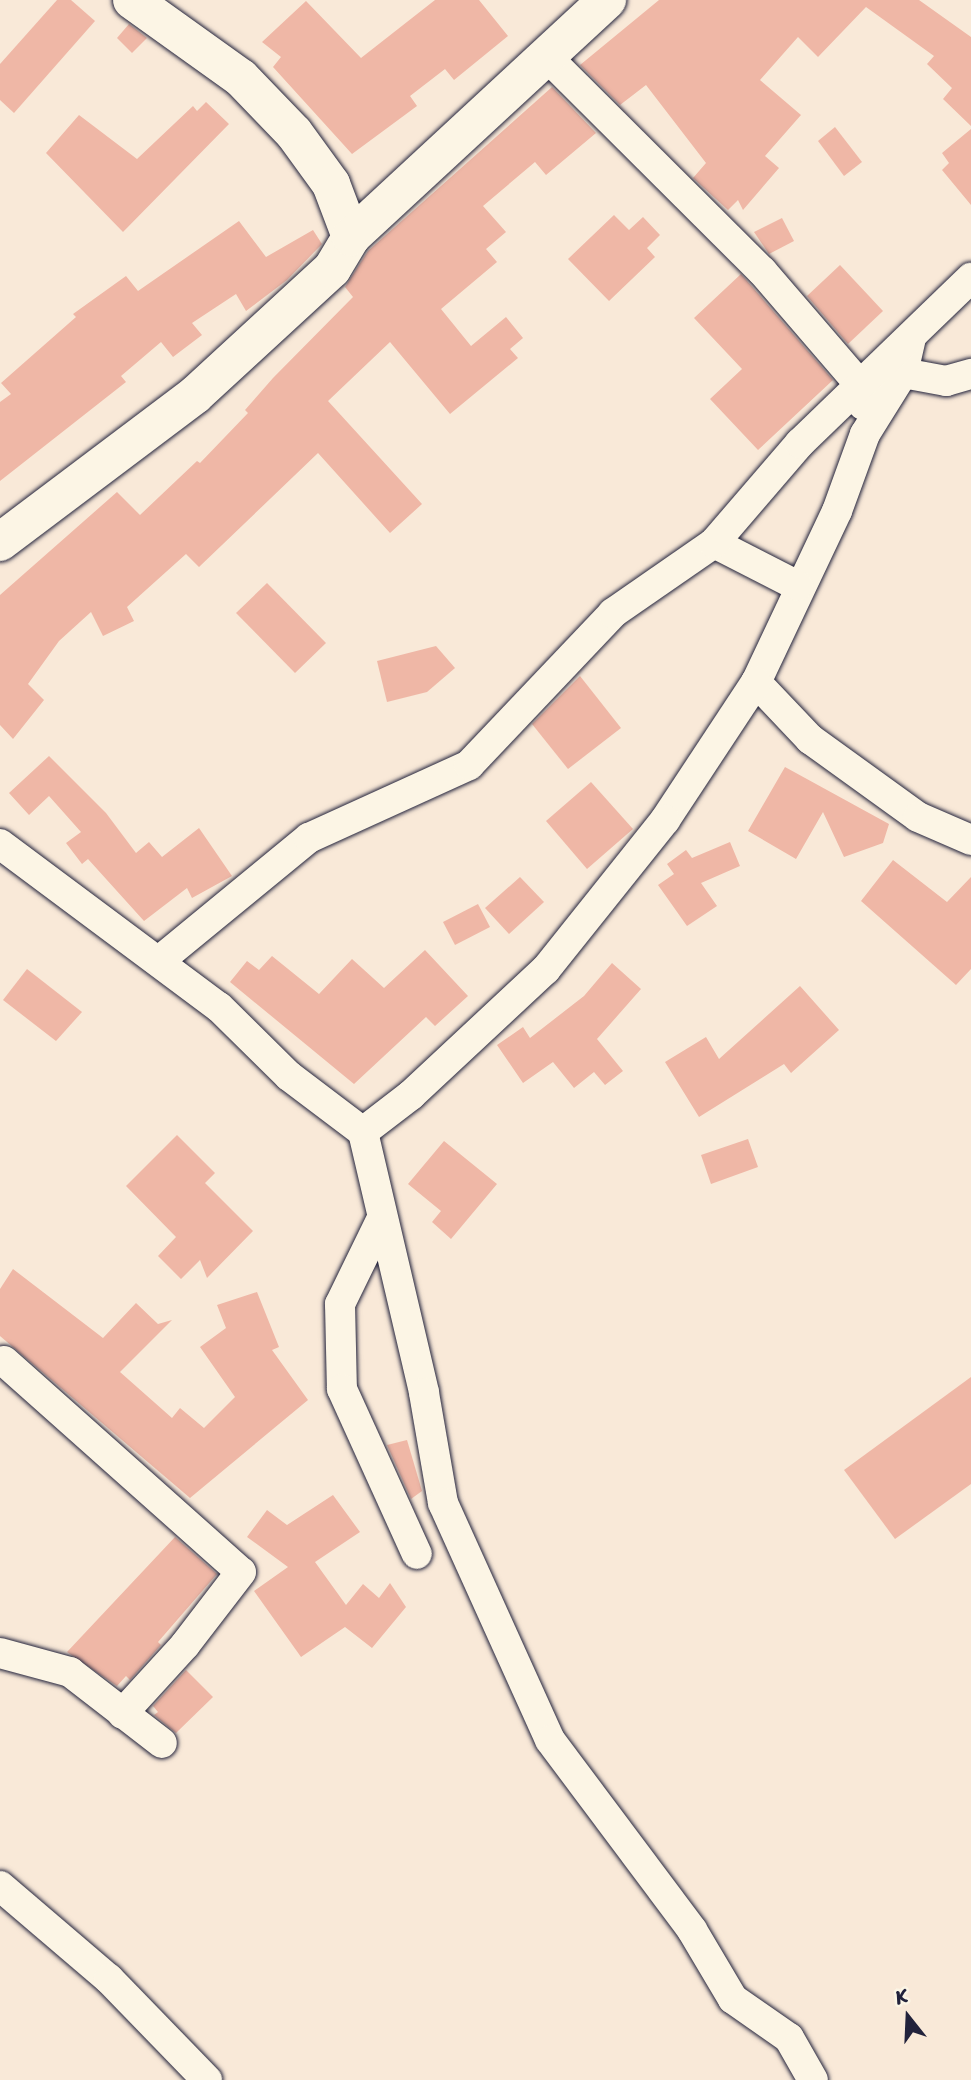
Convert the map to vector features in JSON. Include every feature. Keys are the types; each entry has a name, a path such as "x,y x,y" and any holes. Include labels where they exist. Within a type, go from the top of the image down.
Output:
{"street":[{"path":"132,0 241,78 294,133 331,184 351,237"},
{"path":"0,542 195,395 332,269 351,237 607,0"},
{"path":"546,56 762,271 861,386 865,434"},
{"path":"159,961 309,838 469,765 613,613 714,543 800,443 971,278"},
{"path":"363,1132 411,1095 546,970 665,820 756,682 799,586 837,511 865,434 903,373 911,338"},
{"path":"903,373 946,381 971,374"},
{"path":"714,543 799,586"},
{"path":"756,682 810,739 918,817 971,840"},
{"path":"0,844 219,1007 289,1076 363,1132 424,1393 443,1503 550,1740 692,1930 733,2000 789,2038 813,2080"},
{"path":"382,1219 340,1304 342,1389 417,1554"},
{"path":"4,1361 241,1572 185,1645 122,1714"},
{"path":"0,1653 26,1656 70,1672 162,1743"},
{"path":"0,1886 109,1979 207,2080"}],"building":[{"path":"57,0 71,0 95,21 14,113 0,100 0,64"},
{"path":"435,0 479,0 508,36 454,80 445,69 410,96 417,106 352,154 273,67 281,57 262,42 306,1 361,58"},
{"path":"659,0 919,0 971,37 971,126 943,99 952,88 927,64 934,56 866,7 818,57 798,37 760,80 801,115 765,156 779,168 743,210 738,200 728,210 693,178 706,163 646,85 620,105 580,65"},
{"path":"129,24 147,38 132,53 117,38"},
{"path":"552,87 596,133 546,175 535,162 483,206 506,232 486,249 497,262 441,309 471,346 506,317 523,338 510,349 518,358 450,414 390,342 328,401 422,504 390,533 318,453 199,567 186,554 127,607 134,621 103,636 91,612 59,641 28,684 44,700 13,739 0,725 0,595 117,492 140,515 197,461 200,463 248,413 245,410 273,378 353,297 345,287 368,251"},
{"path":"206,102 229,124 123,232 46,153 79,115 137,159 193,106 197,111"},
{"path":"835,127 862,162 844,176 818,141"},
{"path":"971,129 971,205 942,170 949,163 942,153"},
{"path":"614,215 629,230 643,217 660,235 647,248 655,257 609,301 568,259"},
{"path":"782,218 794,241 769,254 754,232"},
{"path":"239,221 266,257 313,230 322,244 287,280 246,311 236,294 192,323 202,335 173,357 161,342 121,376 126,382 0,481 0,402 11,394 1,383 76,317 73,314 126,276 138,291"},
{"path":"840,265 883,311 848,344 807,296"},
{"path":"741,274 833,380 758,450 710,399 742,369 694,318"},
{"path":"267,583 326,643 295,673 236,613"},
{"path":"436,646 455,668 427,692 387,702 377,661"},
{"path":"580,676 621,728 568,769 532,724"},
{"path":"49,756 106,813 136,853 149,842 162,857 199,828 232,876 192,898 187,888 144,921 88,859 82,864 66,843 81,832 49,796 29,815 9,793"},
{"path":"785,767 889,824 883,843 844,857 823,812 796,859 748,831"},
{"path":"591,782 633,829 587,869 546,821"},
{"path":"730,842 740,866 701,883 717,906 687,926 658,885 674,874 667,864 686,850 692,858"},
{"path":"893,860 947,902 971,877 971,969 956,985 861,901"},
{"path":"520,877 544,902 509,934 485,908"},
{"path":"478,904 490,927 455,945 443,922"},
{"path":"425,950 468,996 435,1026 426,1017 354,1084 230,982 247,961 259,970 272,956 319,994 352,959 384,988"},
{"path":"612,963 641,989 597,1039 623,1071 605,1085 594,1072 574,1088 553,1062 523,1083 497,1045 523,1027 530,1038 584,996"},
{"path":"27,969 82,1012 56,1041 3,1000"},
{"path":"800,986 839,1030 791,1073 784,1064 699,1117 665,1062 706,1037 719,1059"},
{"path":"177,1135 215,1173 205,1183 253,1231 207,1278 200,1260 181,1279 158,1256 176,1237 126,1186"},
{"path":"748,1139 758,1167 711,1184 701,1155"},
{"path":"444,1141 497,1184 451,1239 432,1222 441,1211 408,1184"},
{"path":"13,1269 103,1338 136,1303 158,1324 172,1320 120,1372 172,1418 180,1408 204,1428 235,1397 200,1347 226,1328 217,1305 257,1292 279,1347 272,1350 308,1400 190,1498 0,1336 0,1289"},
{"path":"971,1377 971,1484 895,1539 844,1470"},
{"path":"407,1440 422,1491 411,1499 387,1445"},
{"path":"333,1495 360,1532 315,1562 346,1605 363,1584 379,1598 390,1583 406,1607 372,1648 345,1627 301,1657 254,1591 288,1567 247,1537 267,1510 287,1525"},
{"path":"175,1537 217,1574 158,1642 161,1645 130,1680 126,1676 117,1686 67,1652"},
{"path":"186,1670 213,1697 176,1733 154,1715 158,1712 153,1706"}]}
